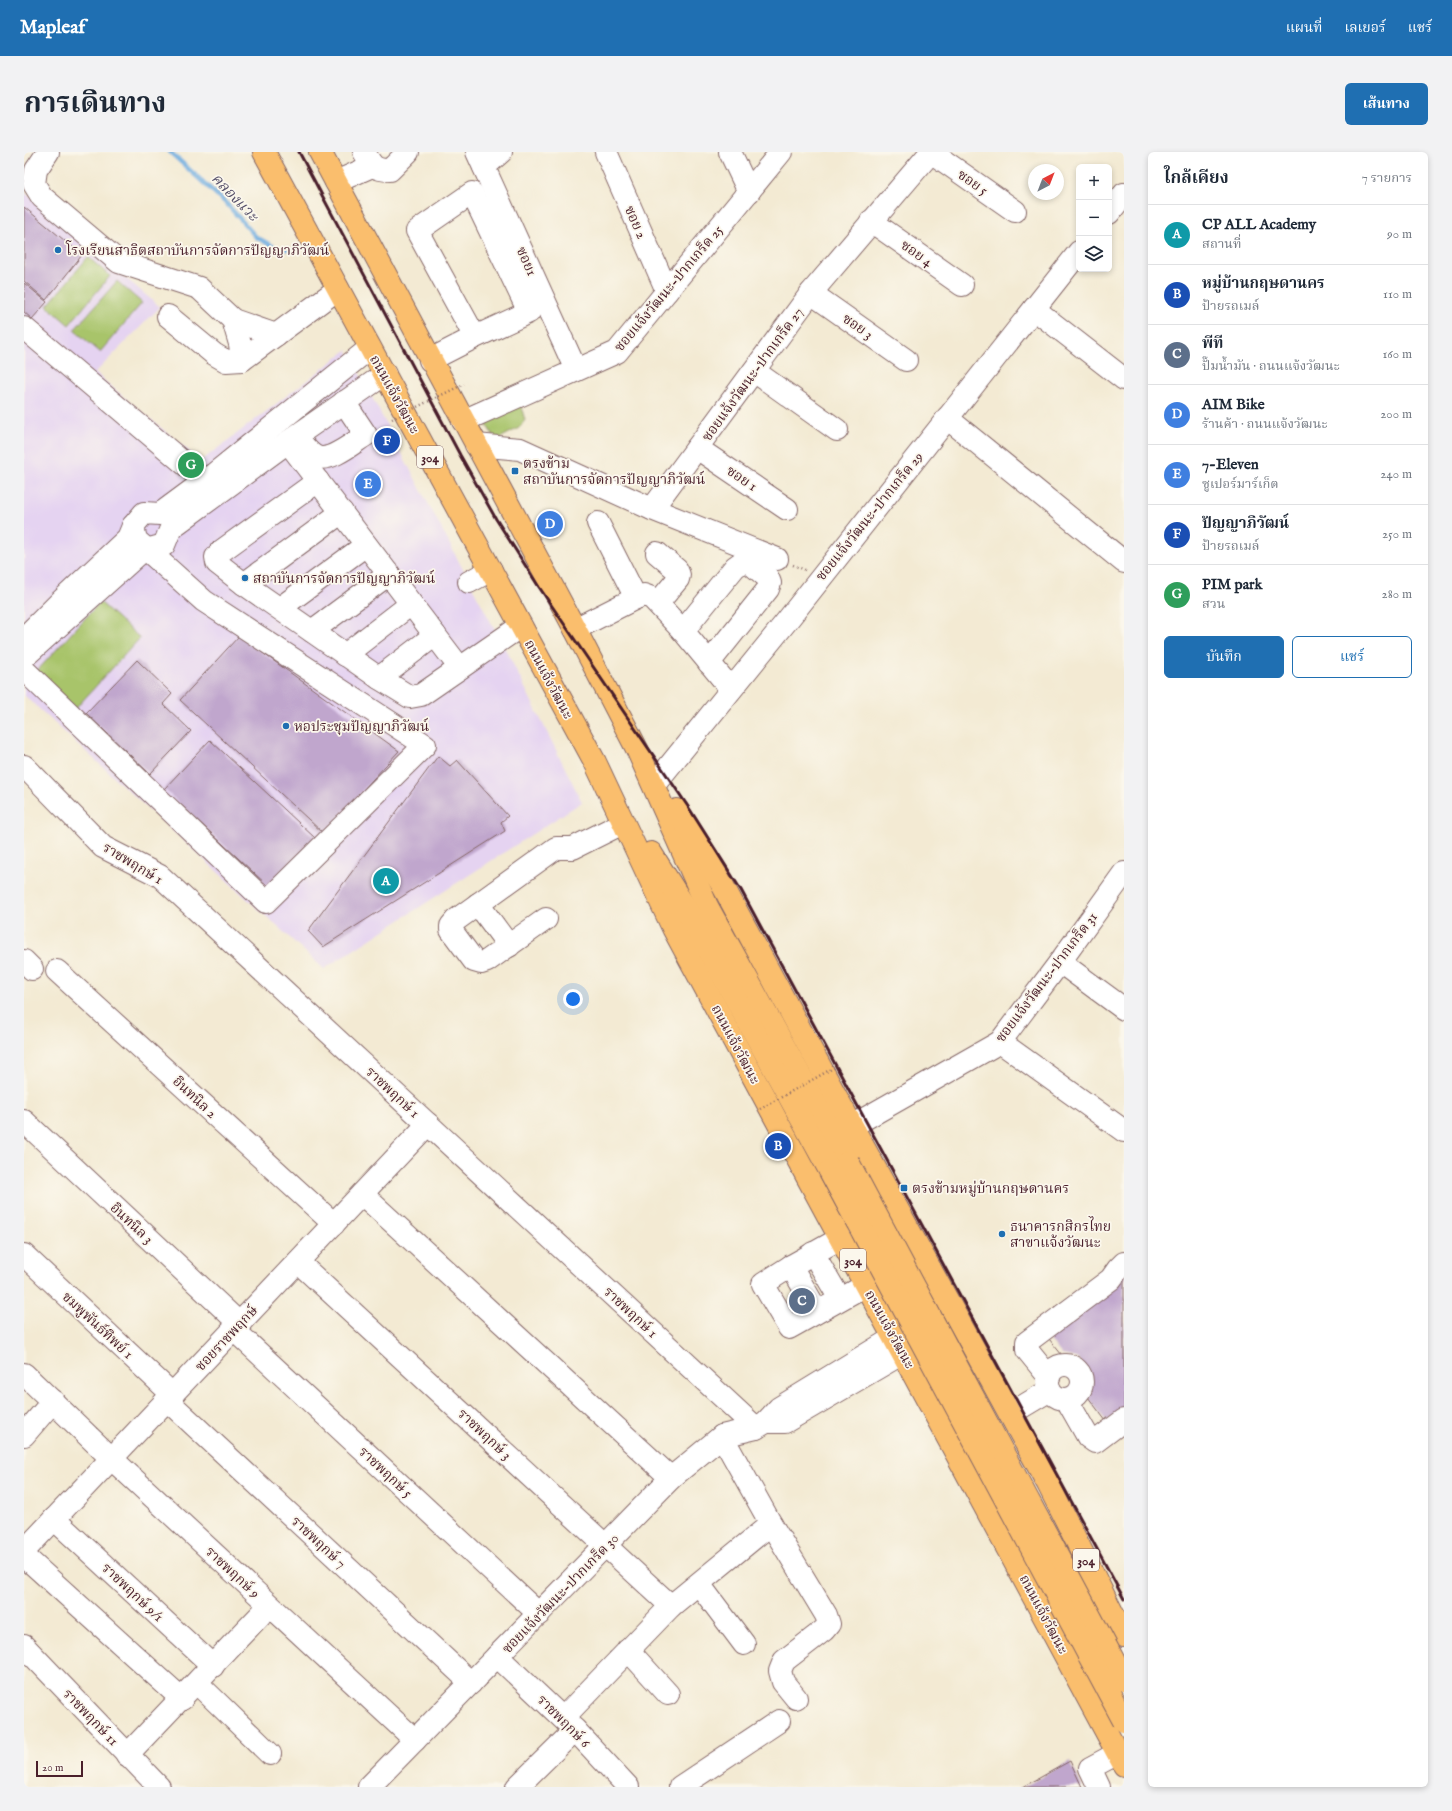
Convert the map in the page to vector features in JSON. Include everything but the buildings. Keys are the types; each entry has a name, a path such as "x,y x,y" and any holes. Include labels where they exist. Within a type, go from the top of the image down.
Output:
{"main road":[{"name":"ถนนแจ้งวัฒนะ","path":"264,152 595,762 688,912 839,1167 1124,1680"},
{"name":"ถนนแจ้งวัฒนะ","path":"320,152 575,629 636,749 707,906 839,1167 1124,1721"},
{"name":"ถนนแจ้งวัฒนะ","path":"636,749 658,780 723,886 852,1126 1048,1484 1124,1636"},
{"name":"ถนนแจ้งวัฒนะ","path":"595,762 673,928 1121,1759"},
{"path":"990,1515 1031,1549 1039,1546 1050,1538 1048,1484"}],"street":[{"path":"48,152 36,170 34,184 42,197 119,262 198,288 233,320 276,335"},
{"path":"336,182 368,159 381,170 390,170 408,152"},
{"path":"480,159 501,152"},
{"name":"ซอย 2","path":"606,152 667,291"},
{"path":"730,152 749,192"},
{"name":"ซอยแจ้งวัฒนะ-ปากเกร็ด 25","path":"463,422 617,352 781,152"},
{"name":"ซอย 5","path":"931,152 1015,211"},
{"name":"ซอยแจ้งวัฒนะ-ปากเกร็ด 27","path":"652,509 811,293 931,152"},
{"name":"ซอย1","path":"480,159 576,370"},
{"path":"430,360 529,312 472,193 417,230 475,337"},
{"path":"1112,209 1124,194"},
{"name":"ซอย 4","path":"871,222 962,285"},
{"name":"ซอยแจ้งวัฒนะ-ปากเกร็ด 29","path":"658,780 1076,256"},
{"path":"168,316 214,354 226,361 242,360 338,289"},
{"name":"ซอย 3","path":"811,293 906,360"},
{"path":"1034,308 1124,379"},
{"path":"233,320 240,344 242,360"},
{"path":"24,328 205,481"},
{"path":"24,657 145,549 164,545 166,521 205,481 370,348"},
{"path":"754,371 837,430"},
{"path":"166,521 292,439 385,374"},
{"path":"292,439 317,457 325,458 334,455 366,435 344,402"},
{"path":"948,418 1124,562"},
{"path":"292,439 318,481 460,668"},
{"path":"476,445 520,449 652,509 777,559"},
{"name":"ซอย 1","path":"697,448 787,509"},
{"path":"318,481 220,552 216,557 217,562 244,584 379,678 410,697 421,695 521,626"},
{"path":"244,584 342,512"},
{"path":"24,639 61,601 128,538 133,526 144,513 166,521"},
{"path":"598,523 636,598"},
{"path":"24,670 266,902 425,744 204,601 136,540 133,526"},
{"path":"280,608 366,545"},
{"path":"657,553 677,570 679,575 678,579 658,603"},
{"path":"683,631 735,567 742,562 749,562 768,578 770,583 768,589 709,663"},
{"path":"469,582 491,570"},
{"path":"312,631 389,574"},
{"path":"575,629 636,598 644,595 652,598 683,631 731,689"},
{"path":"346,654 411,604"},
{"path":"379,678 435,635"},
{"name":"ราชพฤกษ์ 1","path":"24,766 104,847 160,876 428,1124 761,1425"},
{"path":"546,919 487,961 481,963 474,961 451,930 456,920 556,848 573,848 623,822"},
{"name":"ซอยแจ้งวัฒนะ-ปากเกร็ด 31","path":"852,1126 1000,1042 1121,882"},
{"path":"478,904 509,946"},
{"path":"1060,962 1124,1009"},
{"name":"อินทนิล 2","path":"57,971 334,1224"},
{"path":"1000,1042 1124,1131"},
{"name":"อินทนิล 3","path":"24,1121 237,1327"},
{"name":"ซอยราชพฤกษ์","path":"24,1551 428,1124"},
{"path":"362,1194 671,1478"},
{"path":"841,1238 791,1266 763,1284 789,1328 866,1285"},
{"path":"814,1253 840,1299"},
{"name":"ชมพูพันธ์ทิพย์ 1","path":"24,1254 170,1398"},
{"name":"ราชพฤกษ์ 3","path":"298,1262 671,1606"},
{"path":"1124,1263 1111,1279 1027,1342 1027,1350 1088,1437 1095,1442 1124,1420"},
{"path":"791,1266 817,1312"},
{"name":"ราชพฤกษ์ 5","path":"237,1327 539,1614"},
{"name":"ซอยแจ้งวัฒนะ-ปากเกร็ด 30","path":"369,1787 671,1478 722,1436 761,1425 785,1422 899,1345"},
{"name":"ราชพฤกษ์ 9","path":"24,1374 112,1459 269,1606 415,1740"},
{"path":"1010,1414 1055,1389"},
{"name":"ราชพฤกษ์ 7","path":"170,1398 471,1683"},
{"path":"24,1435 53,1401"},
{"path":"722,1436 771,1524 826,1615 829,1624 824,1630 784,1661 780,1671 783,1682 796,1698"},
{"name":"ราชพฤกษ์ 9/1","path":"54,1518 213,1666"},
{"path":"517,1787 628,1650 671,1606 771,1524"},
{"path":"24,1556 182,1699"},
{"path":"699,1584 744,1644"},
{"path":"127,1755 269,1606"},
{"name":"ราชพฤกษ์ 11","path":"24,1646 159,1787"},
{"path":"628,1650 668,1694"},
{"name":"ราชพฤกษ์ 6","path":"497,1656 569,1724 617,1783"},
{"path":"197,1683 270,1754"},
{"path":"680,1787 779,1721"},
{"path":"1099,1787 1090,1768 1121,1759"}],"path":[{"path":"392,420 464,384"},
{"path":"777,559 822,576"},
{"path":"760,1109 837,1066"}],"shaded area":[{"name":"สถาบันการจัดการปัญญาภิวัฒน์","path":"24,192 160,307 95,373 201,461 347,350 512,662 582,802 324,969 24,695"}],"green space":[{"path":"88,257 110,276 69,325 47,306"},
{"path":"117,281 142,303 100,352 74,330"},
{"path":"520,403 525,420 519,428 496,440 481,416"},
{"path":"100,602 140,638 75,709 35,673"}],"waterway":[{"name":"คลองแวะ","path":"170,152 227,204 256,237 278,249 288,249"}],"railway":[{"path":"299,152 460,455 496,519 539,587 689,808 741,890 1124,1599"}],"place":[{"name":"โรงเรียนสาธิตสถาบันการจัดการปัญญาภิวัฒน์","path":"58,250"},
{"name":"ปัญญาภิวัฒน์","path":"387,441"},
{"name":"PIM park","path":"191,465"},
{"name":"ตรงข้าม สถาบันการจัดการปัญญาภิวัฒน์","path":"515,471"},
{"name":"7-Eleven","path":"368,484"},
{"name":"AIM Bike","path":"550,524"},
{"name":"สถาบันการจัดการปัญญาภิวัฒน์","path":"245,578"},
{"name":"หอประชุมปัญญาภิวัฒน์","path":"286,726"},
{"name":"CP ALL Academy","path":"386,881"},
{"name":"หมู่บ้านกฤษดานคร","path":"778,1146"},
{"name":"ตรงข้ามหมู่บ้านกฤษดานคร","path":"904,1188"},
{"name":"ธนาคารกสิกรไทย สาขาแจ้งวัฒนะ","path":"1002,1234"},
{"name":"พีที","path":"802,1301"}]}
